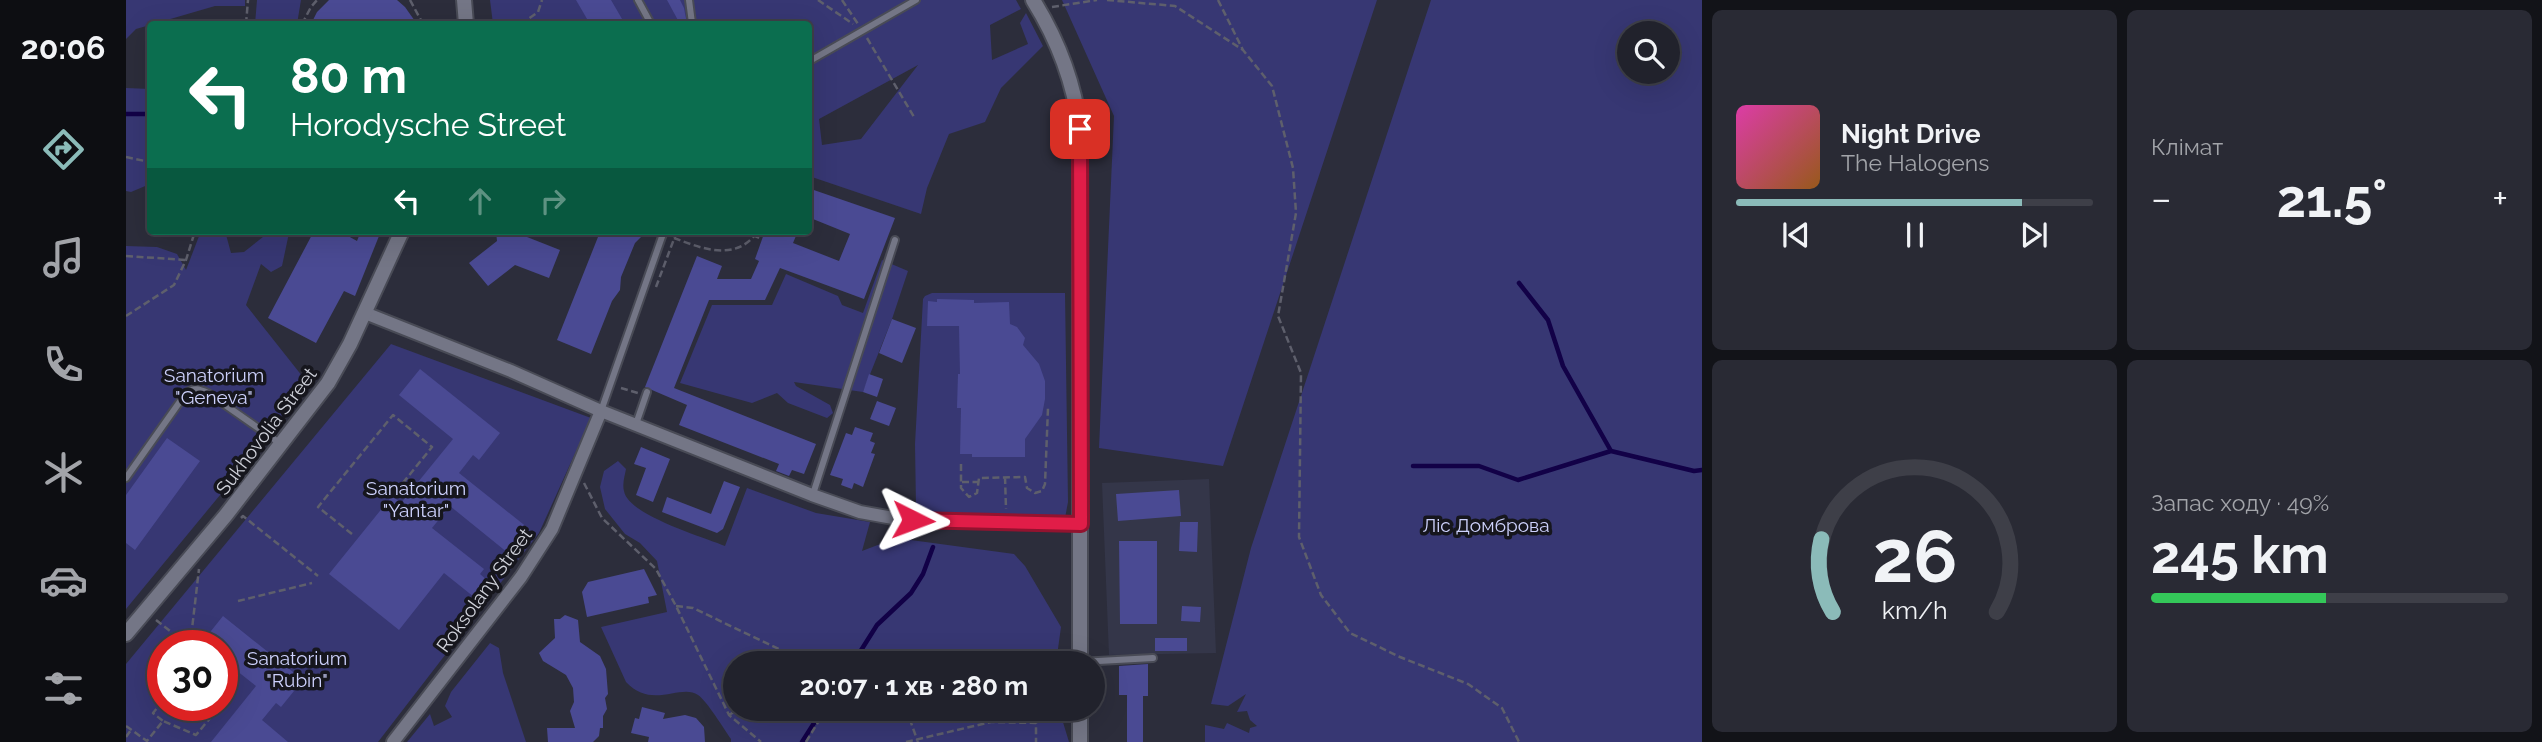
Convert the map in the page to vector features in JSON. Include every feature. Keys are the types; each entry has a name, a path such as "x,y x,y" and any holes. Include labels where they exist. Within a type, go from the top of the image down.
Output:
{"street":[{"path":"464,0 466,21"},
{"path":"1036,5 1062,54 1076,101 1080,129 1080,651"},
{"name":"Sukhovolia Street","path":"126,634 328,383 365,313 400,235"},
{"path":"365,313 511,371 601,411 860,512 893,518 1081,524"},
{"name":"Roksolany Street","path":"393,742 521,577 552,528 601,411"},
{"path":"1080,721 1080,742"}],"lane":[{"path":"638,0 650,21"},
{"path":"689,0 692,21"},
{"path":"812,60 916,0"},
{"path":"601,411 663,235"},
{"path":"812,495 895,240"},
{"path":"126,478 191,389 208,393 281,444"},
{"path":"636,424 647,394"},
{"path":"1105,660 1153,657"}],"path":[{"path":"246,21 248,0"},
{"path":"304,21 317,0"},
{"path":"410,0 421,21"},
{"path":"525,21 538,12 542,0"},
{"path":"818,0 863,31"},
{"path":"842,0 914,117"},
{"path":"1036,5 1097,0"},
{"path":"1107,0 1175,6 1243,50"},
{"path":"1218,0 1243,50 1272,86 1293,167 1296,213 1278,316 1301,373 1298,537 1321,595 1350,633 1400,657 1468,684 1502,708 1519,742"},
{"path":"126,157 147,160"},
{"path":"126,316 174,285 194,235"},
{"path":"656,288 675,235"},
{"path":"674,238 714,250 740,248 754,236 762,239"},
{"path":"126,256 186,260"},
{"path":"619,387 647,394"},
{"path":"961,464 962,493 969,497 977,493 979,478 1025,477 1027,488 1035,493 1044,488 1048,408"},
{"path":"352,534 318,507 393,415 432,447 398,489"},
{"path":"575,472 590,492 602,517 656,569 723,703"},
{"path":"1005,477 1006,523"},
{"path":"961,482 979,482"},
{"path":"243,516 318,576"},
{"path":"192,630 199,569"},
{"path":"238,601 312,583"},
{"path":"676,606 693,608 781,651"},
{"path":"156,620 169,630"},
{"path":"126,726 147,741 163,721 196,735 207,721"},
{"path":"736,721 761,742"},
{"path":"806,742 819,721"},
{"path":"910,721 918,741"},
{"path":"988,721 1036,723 1036,742"},
{"path":"906,742 991,722"},
{"path":"126,737 131,730"}],"shaded area":[{"path":"1209,479 1216,653 1109,655 1102,483"}],"green space":[{"path":"126,0 245,0 245,6 215,6 163,21 147,21 147,26 136,29 126,39"},
{"path":"257,0 301,0 298,21 255,21"},
{"path":"490,0 1016,0 1021,9 990,25 992,60 1028,44 1020,23 1026,13 1043,46 1001,88 985,122 949,134 927,188 921,214 812,177 812,21 493,21","holes":["918,65 861,139 822,145 819,119"]},
{"path":"1062,0 1377,0 1223,466 1099,448 1114,116"},
{"name":"Ліс Домброва","path":"1431,0 1702,0 1702,742 1205,742 1205,725 1224,729 1227,723 1249,733 1250,728 1257,726 1250,720 1247,711 1237,712 1246,694 1228,706 1211,704 1251,548"},
{"path":"126,88 147,89 147,185 131,192 126,191"},
{"name":"Sanatorium \"Geneva\"","path":"199,235 226,235 231,253 244,252 265,235 289,235 282,266 271,272 261,264 246,305 310,386 126,609 126,246 157,247 177,254 186,270"},
{"path":"882,260 908,271 863,392 794,382 796,386 830,405 833,413 827,418 788,403 777,393 752,403 680,383 712,305 772,305 786,274 838,296 842,305 863,313"},
{"path":"932,293 1065,293 1068,502 1065,518 1055,522 913,518 916,507 915,444 923,299"},
{"name":"Sanatorium \"Yantar\"","path":"391,344 591,418 539,533 378,742 126,742 126,664 147,639 147,721 238,721 238,630 154,630"},
{"path":"618,461 626,469 624,491 638,508 668,524 725,546 747,488 816,513 870,522 862,551 896,538 1014,554 1025,566 1061,627 1058,651 723,651 723,721 1063,721 1069,742 731,742 698,695 683,692 656,695 636,690 626,682 601,627 667,612 657,561 640,543 625,534 605,509 600,487 604,471"},
{"path":"490,643 499,648 503,673 526,742 407,742 430,714 434,726 452,717 445,706 451,692"}],"building":[{"path":"329,0 397,0 415,21 312,21"},
{"path":"576,0 611,0 623,21 588,21"},
{"path":"667,0 680,0 686,21 678,21"},
{"path":"812,189 895,218 864,299 780,268 765,300 709,300 674,388 816,444 804,474 792,470 789,476 776,471 779,464 679,425 687,405 645,387 697,256 722,266 717,279 751,279 759,261 755,259 764,235 796,235 793,243 839,261 850,234 812,219"},
{"path":"312,235 346,235 357,241 359,235 379,235 355,296 344,291 316,343 268,318"},
{"path":"496,235 527,235 560,250 549,278 515,265 488,286 469,263 497,241"},
{"path":"597,235 643,235 635,243 621,277 620,290 612,301 591,354 557,340"},
{"path":"937,299 974,300 974,303 1009,302 1010,324 1017,327 1025,338 1023,345 1039,364 1045,381 1042,415 1025,439 1025,457 972,457 972,454 960,454 961,408 957,408 960,374 959,326 927,326 928,301 937,302"},
{"path":"892,319 916,328 902,363 879,353"},
{"path":"420,369 500,433 479,460 473,455 459,473 528,528 508,553 450,506 432,528 484,569 480,574 488,581 474,597 444,573 399,630 329,574 392,496 401,503 453,439 399,395"},
{"path":"869,374 883,379 877,397 863,392"},
{"path":"877,401 896,408 889,426 870,419"},
{"path":"855,427 873,433 870,441 875,443 871,453 875,454 863,487 854,483 852,489 841,485 843,479 830,475 846,433 852,435"},
{"path":"167,438 200,461 135,550 126,543 126,495"},
{"path":"641,447 670,459 653,502 636,495 646,468 634,464"},
{"path":"724,481 740,487 723,529 717,533 662,512 667,497 711,514"},
{"path":"1179,490 1181,516 1118,521 1116,494"},
{"path":"1180,522 1198,522 1197,552 1179,551"},
{"path":"1119,541 1157,541 1157,624 1120,624"},
{"path":"644,569 657,595 648,597 649,603 587,617 582,592 588,582"},
{"path":"1182,606 1201,607 1200,622 1181,621"},
{"path":"565,615 578,620 580,642 600,656 606,669 607,709 603,716 603,728 600,728 599,736 593,742 548,742 547,728 575,728 570,711 574,702 573,688 566,675 543,661 539,653 555,638 554,619"},
{"path":"223,616 303,680 281,707 276,703 262,720 288,742 211,742 228,721 238,721 238,708 256,686 238,672 238,630 212,630"},
{"path":"1155,638 1187,638 1187,651 1155,651"},
{"path":"1148,664 1148,696 1143,696 1143,742 1127,742 1127,695 1119,695 1119,666"},
{"path":"642,707 665,713 663,719 685,715 696,718 704,727 705,742 648,742 649,737 631,733 635,718 639,719"}],"waterway":[{"path":"126,114 147,114"},
{"path":"1519,283 1548,320 1563,366 1611,451"},
{"path":"1413,466 1479,466 1518,480 1611,451 1694,471 1702,470"},
{"path":"861,651 877,625 911,593 923,574 933,547"},
{"path":"802,742 815,721"}],"route":[{"path":"913,520 1081,524 1080,129"}],"park label":[{"name":"Sanatorium \"Rubin\"","path":"297,669"}]}
